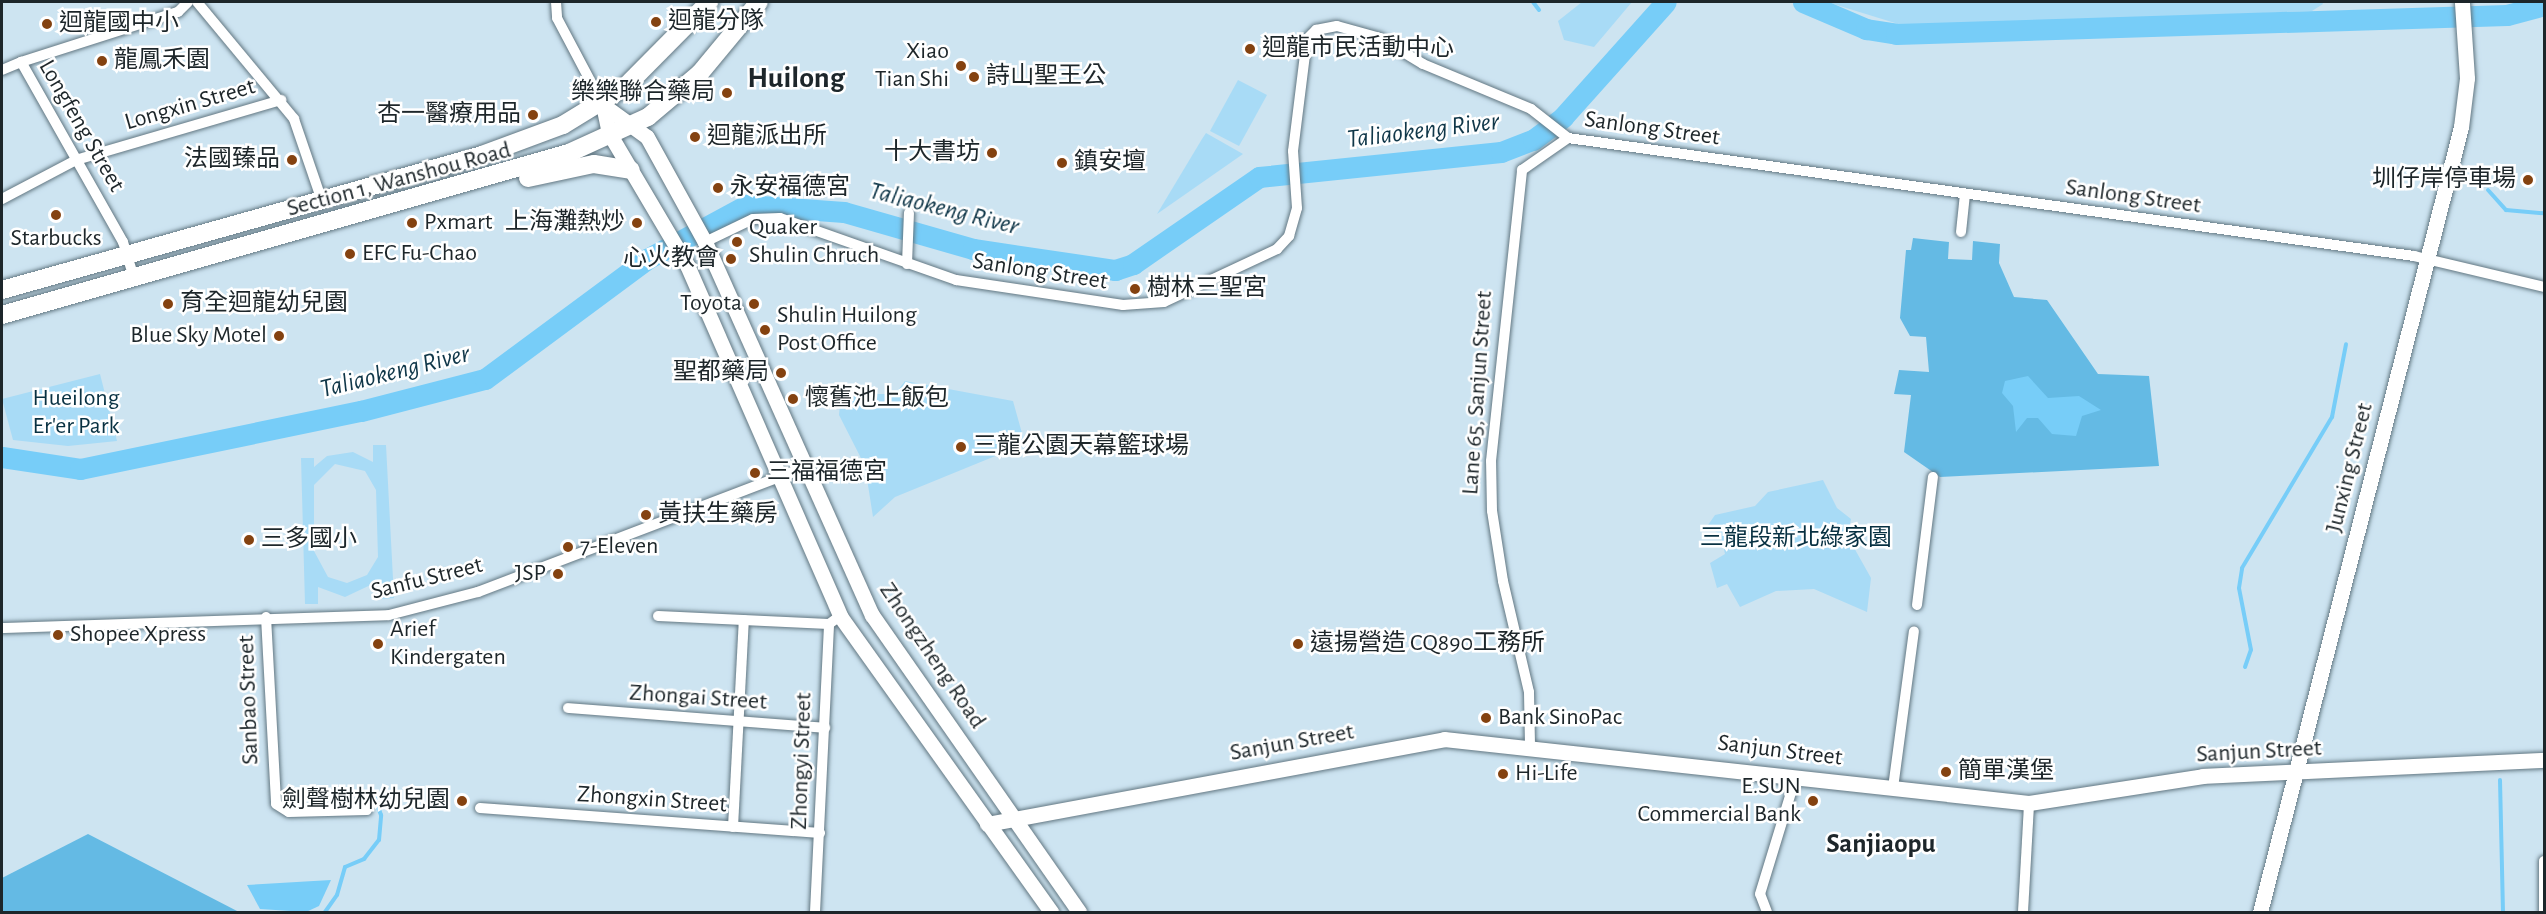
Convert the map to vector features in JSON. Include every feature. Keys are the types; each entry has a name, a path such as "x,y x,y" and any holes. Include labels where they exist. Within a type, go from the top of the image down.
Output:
{"main road":[{"name":"Section 1, Wanshou Road","path":"2,290 482,155 599,98 709,2"},
{"name":"Section 1, Wanshou Road","path":"2,315 538,165 632,121 648,117 700,73 759,2"},
{"path":"479,183 594,164 631,170"}],"street":[{"name":"Longfeng Street","path":"134,278 128,255 21,62 178,12 188,2"},
{"path":"197,2 281,100 294,119 322,201"},
{"path":"556,2 557,18 599,98 609,133 631,170"},
{"name":"Junxing Street","path":"2260,912 2298,772 2466,98 2462,2"},
{"name":"Sanlong Street","path":"705,242 771,217 956,280 1086,300 1164,302 1276,249 1295,222 1297,185 1293,151 1307,39 1328,26 1370,34 1423,64 1531,109 1564,135 1965,195 2426,259 2544,287"},
{"path":"2,70 21,62"},
{"path":"599,98 632,121"},
{"name":"Longxin Street","path":"2,199 76,160 281,100"},
{"name":"Zhongzheng Road","path":"632,121 647,137 705,242 865,602 1015,816 1079,912"},
{"name":"Lane 65, Sanjun Street","path":"1530,745 1529,692 1499,557 1491,461 1522,170 1564,135"},
{"name":"Zhongzheng Road","path":"631,170 680,254 779,477 834,620 1051,912"},
{"path":"1961,232 1965,195"},
{"path":"906,264 909,213"},
{"name":"Sanfu Street","path":"2,628 266,617 388,615 472,594 806,467"},
{"path":"1917,606 1933,477"},
{"path":"658,616 744,620 834,620 865,602"},
{"name":"Sanbao Street","path":"266,617 276,804 289,812 367,810"},
{"path":"733,826 744,620"},
{"name":"Zhongyi Street","path":"815,912 825,728 834,620"},
{"path":"1893,788 1914,631"},
{"name":"Zhongai Street","path":"568,708 825,728"},
{"name":"Sanjun Street","path":"987,824 1015,816 1444,739 1530,745 2029,802 2192,777 2544,760"},
{"path":"1767,912 1760,894 1796,776"},
{"path":"2023,912 2029,802"},
{"name":"Zhongxin Street","path":"480,808 820,833"},
{"path":"2544,861 2544,912"}],"green space":[{"path":"1582,2 1632,2 1594,47 1564,40 1558,21"},
{"path":"1827,2 2322,2 2323,4 2312,11 1908,27"},
{"path":"1238,80 1267,95 1239,146 1210,131"},
{"path":"1206,133 1243,154 1157,214 1202,139"},
{"name":"Hueilong Er'er Park","path":"100,374 117,441 68,446 13,440 2,399"},
{"path":"905,381 1013,401 1025,444 895,497 873,517 865,466 839,415 841,394 895,394"},
{"path":"373,445 386,445 394,598 380,599 379,581 345,597 318,587 318,604 305,604 301,458 314,458 314,467 327,456 353,452 373,462","holes":["335,464 365,471 376,490 378,557 367,575 347,583 328,577 314,551 314,485"]},
{"name":"三龍段新北綠家園","path":"1823,480 1837,508 1851,519 1848,537 1871,578 1867,612 1814,589 1776,591 1740,607 1727,584 1717,588 1710,563 1725,554 1721,536 1708,525 1715,515 1755,506 1768,492"}],"shaded area":[{"path":"1913,238 1949,242 1948,259 1972,260 1973,241 2000,244 1999,263 2014,297 2047,300 2098,374 2149,376 2159,466 1940,477 1904,452 1911,395 1894,394 1899,370 1929,372 1926,337 1910,336 1900,318 1906,250 1911,250"},
{"path":"2028,376 2048,398 2079,396 2101,410 2082,416 2076,436 2052,434 2038,418 2027,418 2016,432 2013,406 2002,393 2005,381"},
{"path":"88,834 239,912 2,912 2,878"},
{"path":"331,880 319,906 306,912 260,909 247,885"}],"waterway":[{"path":"1533,2 1539,10"},
{"name":"Taliaokeng River","path":"2,457 80,469 361,411 485,379 647,259 747,205 844,212 973,249 1115,270 1133,264 1259,177 1501,152 1533,140 1563,117 1666,2"},
{"name":"Taliaokeng River","path":"1803,2 1866,29 1896,34 2507,15 2544,5"},
{"path":"2488,190 2506,210 2544,213"},
{"path":"2245,667 2251,650 2239,588 2242,568 2332,417 2346,344"},
{"path":"2500,780 2503,912"},
{"path":"325,912 337,895 345,867 364,859 379,840 381,815 371,788"}],"place":[{"name":"迴龍分隊","path":"656,22"},
{"name":"迴龍國中小","path":"47,24"},
{"name":"迴龍市民活動中心","path":"1250,49"},
{"name":"龍鳳禾園","path":"102,61"},
{"name":"Xiao Tian Shi","path":"961,66"},
{"name":"詩山聖王公","path":"974,77"},
{"name":"樂樂聯合藥局","path":"727,93"},
{"name":"杏一醫療用品","path":"533,115"},
{"name":"迴龍派出所","path":"695,137"},
{"name":"十大書坊","path":"992,153"},
{"name":"法國臻品","path":"292,160"},
{"name":"鎮安壇","path":"1062,163"},
{"name":"圳仔岸停車場","path":"2528,180"},
{"name":"永安福德宮","path":"718,188"},
{"name":"Starbucks","path":"56,215"},
{"name":"Pxmart","path":"412,223"},
{"name":"上海灘熱炒","path":"637,223"},
{"name":"Quaker Shulin Chruch","path":"737,242"},
{"name":"EFC Fu-Chao","path":"350,254"},
{"name":"心火教會","path":"731,259"},
{"name":"樹林三聖宮","path":"1135,289"},
{"name":"育全迴龍幼兒園","path":"168,304"},
{"name":"Toyota","path":"754,304"},
{"name":"Shulin Huilong Post Office","path":"765,330"},
{"name":"Blue Sky Motel","path":"279,336"},
{"name":"聖都藥局","path":"781,373"},
{"name":"懷舊池上飯包","path":"793,399"},
{"name":"三龍公園天幕籃球場","path":"961,447"},
{"name":"三福福德宮","path":"755,473"},
{"name":"黃扶生藥房","path":"646,515"},
{"name":"三多國小","path":"249,540"},
{"name":"7-Eleven","path":"568,547"},
{"name":"JSP","path":"558,574"},
{"name":"Shopee Xpress","path":"58,635"},
{"name":"Arief Kindergaten","path":"378,644"},
{"name":"遠揚營造 CQ890工務所","path":"1298,644"},
{"name":"Bank SinoPac","path":"1486,718"},
{"name":"簡單漢堡","path":"1946,772"},
{"name":"Hi-Life","path":"1503,774"},
{"name":"劍聲樹林幼兒園","path":"462,801"},
{"name":"E.SUN Commercial Bank","path":"1813,801"}],"district":[{"name":"Huilong","path":"796,78"},
{"name":"Sanjiaopu","path":"1881,844"}]}
